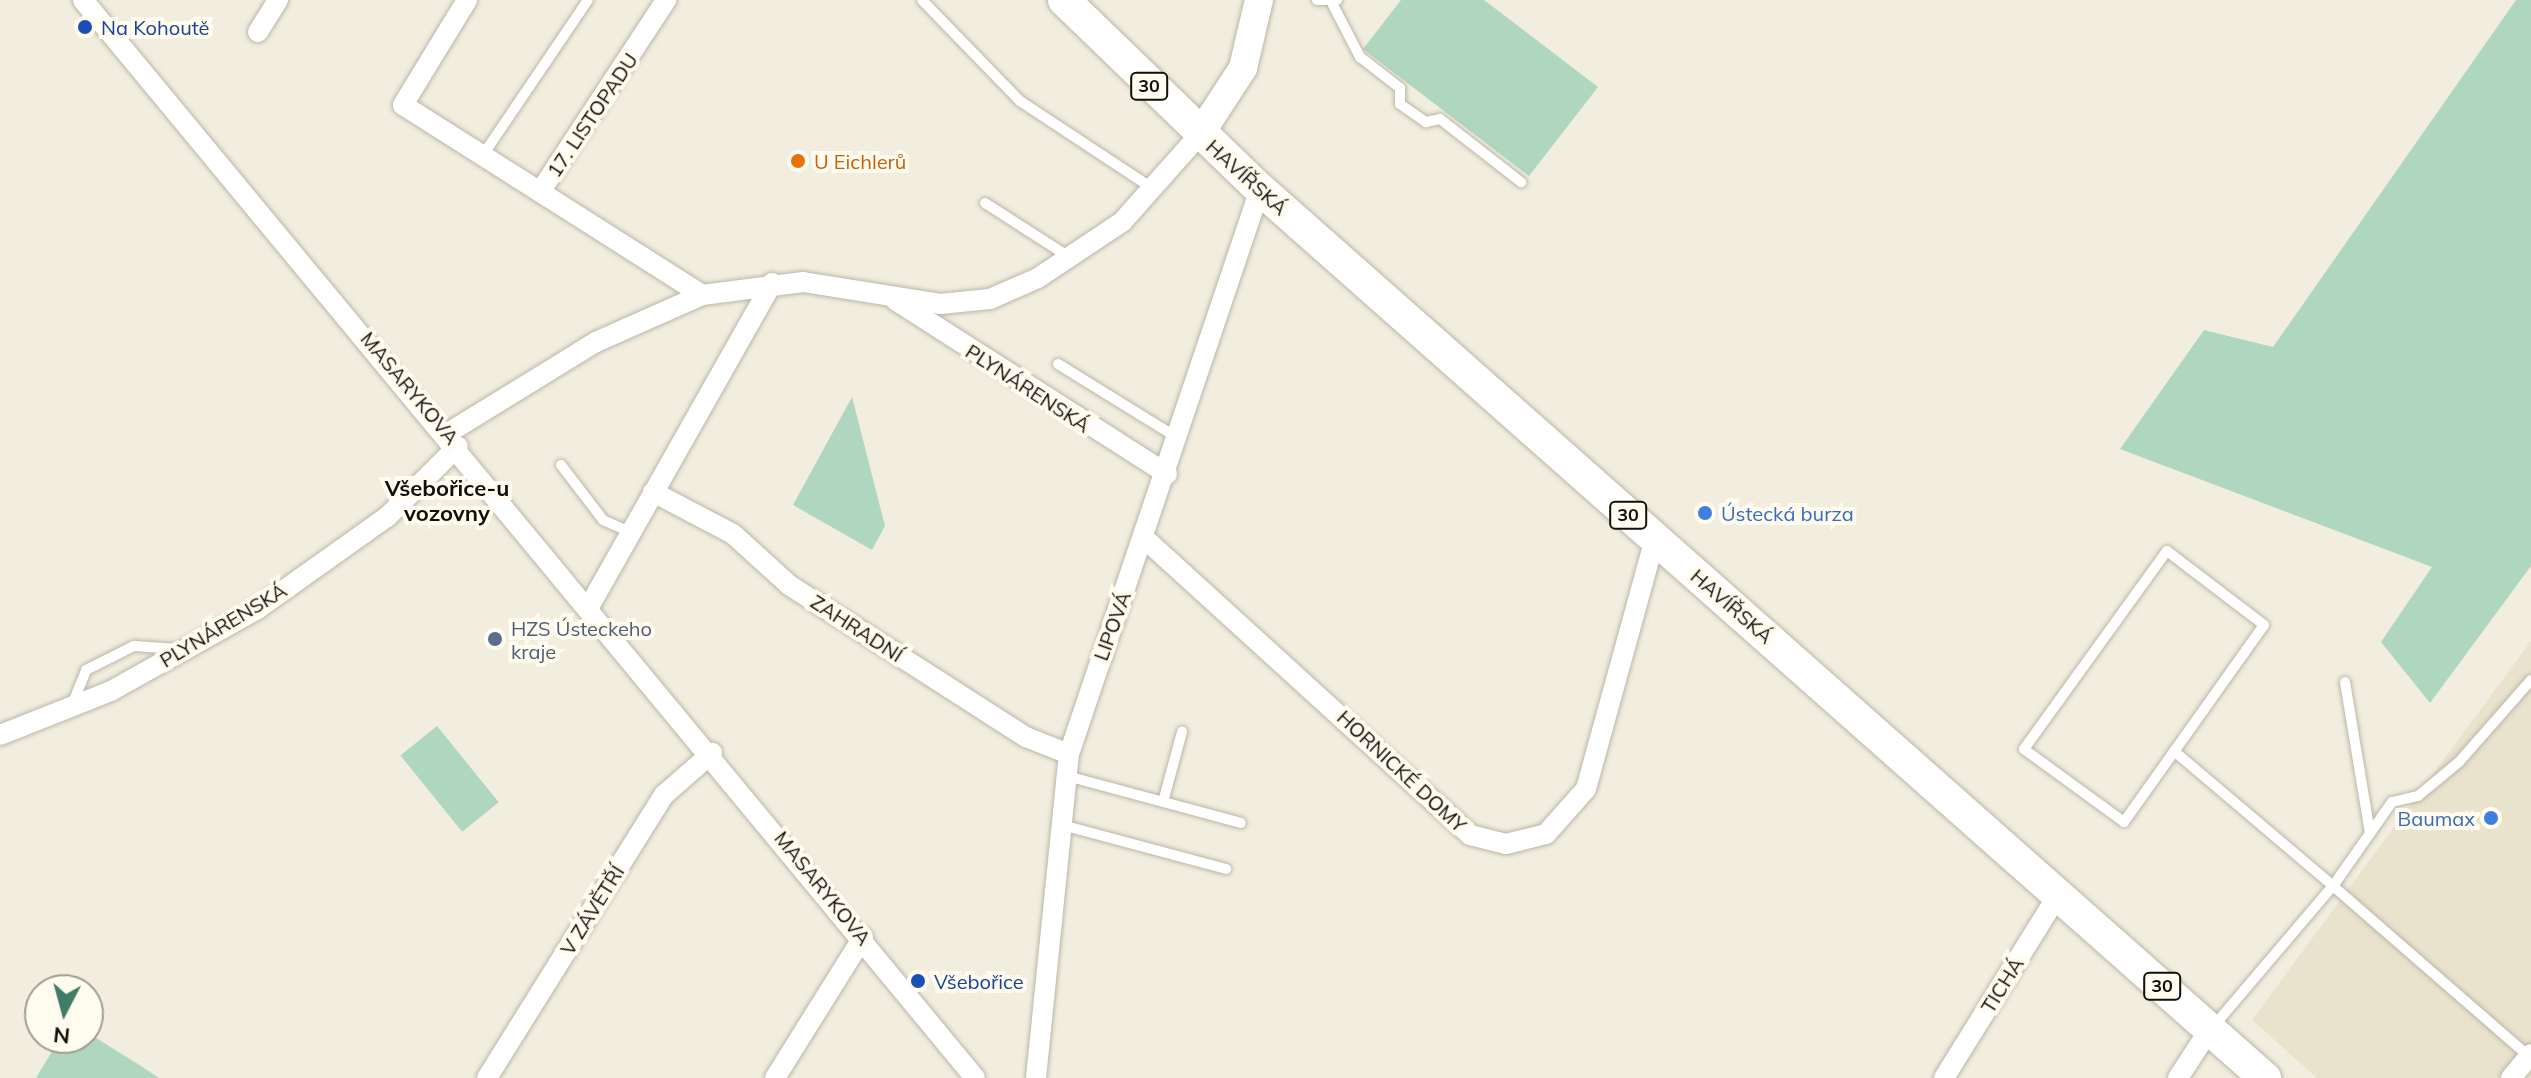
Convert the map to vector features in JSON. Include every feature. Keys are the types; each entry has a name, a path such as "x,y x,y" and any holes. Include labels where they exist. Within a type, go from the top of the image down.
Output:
{"main road":[{"name":"30","path":"1064,0 1200,134"},
{"name":"HAVÍŘSKÁ","path":"1200,134 2265,1078"}],"street":[{"name":"MASARYKOVA","path":"83,0 590,605 975,1078"},
{"path":"258,32 278,0"},
{"name":"17. LISTOPADU","path":"467,0 403,105 540,192 666,0"},
{"path":"1200,134 1243,68 1259,0"},
{"name":"PLYNÁRENSKÁ","path":"0,735 71,709 256,610 387,517 453,440 596,342 702,295 772,283 891,298 990,299 1070,259 1122,222 1200,134"},
{"name":"LIPOVÁ","path":"1036,1078 1069,754 1179,439 1260,189"},
{"path":"540,192 702,295"},
{"path":"590,605 772,283"},
{"name":"PLYNÁRENSKÁ","path":"891,298 1167,474"},
{"name":"ZAHRADNÍ","path":"653,492 733,534 789,585 1026,737 1069,754"},
{"name":"HORNICKÉ DOMY","path":"1144,538 1470,835 1506,844 1546,834 1586,789 1655,539"},
{"name":"V ZÁVĚTŘÍ","path":"487,1078 664,795 712,753"},
{"name":"TICHÁ","path":"1944,1078 2059,893"},
{"path":"775,1078 863,937"},
{"path":"2178,1078 2210,1029"},
{"path":"2511,1078 2530,1056"}],"lane":[{"path":"483,155 588,0"},
{"path":"922,0 1020,101 1152,188"},
{"path":"1317,0 1335,2 1355,50 1400,88 1400,104 1426,122 1440,119 1521,182"},
{"path":"985,203 1070,259"},
{"path":"1058,364 1179,439"},
{"path":"561,465 603,520 632,533"},
{"path":"2167,551 2264,625 2174,751 2124,822 2024,749 2167,551"},
{"path":"71,709 86,670 134,646 184,649"},
{"path":"2210,1029 2333,886 2392,802 2418,796 2459,762 2531,680"},
{"path":"2345,682 2370,833"},
{"path":"1163,802 1182,732"},
{"path":"2174,751 2530,1056"},
{"path":"1067,776 1241,823"},
{"path":"1062,825 1226,869"}],"shaded area":[{"path":"2531,641 2531,1078 2317,1078 2252,1020"}],"green space":[{"path":"1401,0 1484,0 1598,87 1529,176 1363,49"},
{"path":"2516,0 2531,0 2531,566 2430,703 2381,642 2432,567 2120,449 2204,330 2273,347"},
{"path":"852,397 885,526 872,550 793,505"},
{"path":"437,726 499,802 462,832 400,756"},
{"path":"104,1043 159,1078 36,1078 50,1054 104,1054"}],"place":[{"name":"Na Kohoutě","path":"85,27"},
{"name":"U Eichlerů","path":"798,161"},
{"name":"Ústecká burza","path":"1705,513"},
{"name":"HZS Ústeckeho kraje","path":"495,639"},
{"name":"Baumax","path":"2491,818"},
{"name":"Všebořice","path":"918,981"}],"district":[{"name":"Všebořice-u vozovny","path":"447,500"}]}
